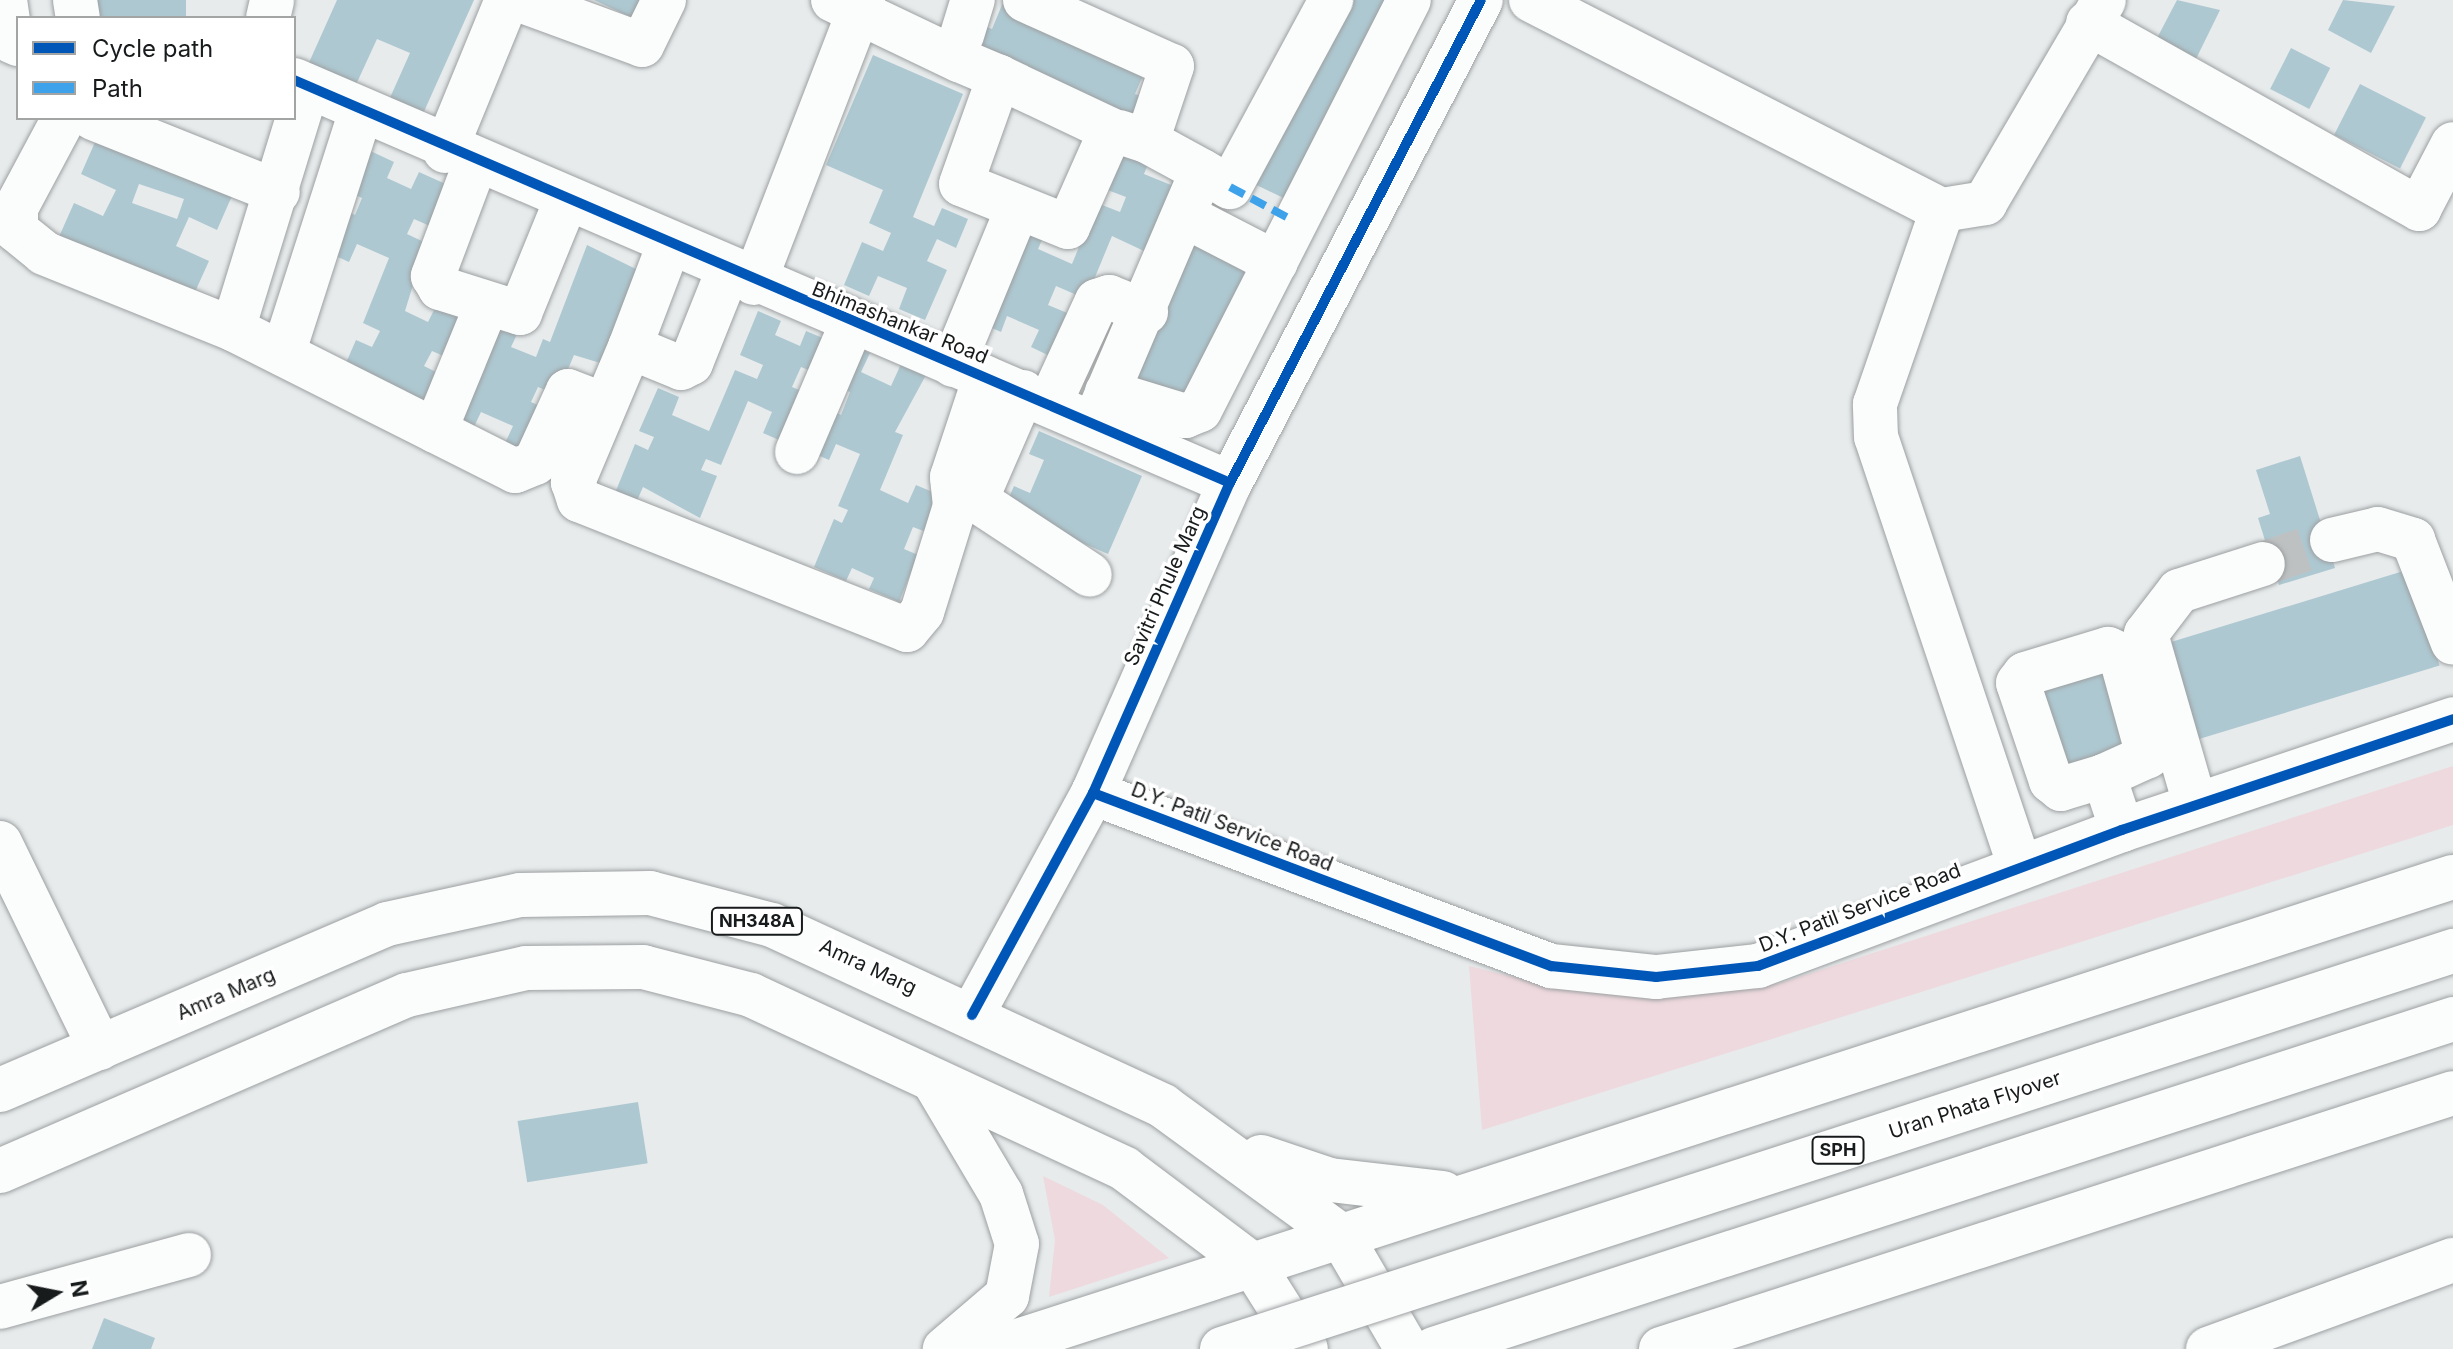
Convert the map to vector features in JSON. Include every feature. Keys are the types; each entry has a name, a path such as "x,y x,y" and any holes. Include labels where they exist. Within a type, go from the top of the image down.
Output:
{"main road":[{"path":"5,0 11,41 16,43"},
{"path":"507,0 460,157 433,284 487,304 525,310 565,203"},
{"path":"520,0 642,45 664,0"},
{"path":"999,77 961,184 1017,210 1068,227 1172,66 1025,0"},
{"path":"630,347 681,368 691,363 741,278 851,4 999,77 1129,135 1230,187 1331,0"},
{"path":"1202,171 1146,312 1101,407 1185,416 1200,410 1409,0"},
{"name":"Savitri Phule Marg","path":"972,1015 1093,793 1230,483 1481,0"},
{"path":"1531,0 1942,210 1985,203 2096,11 2419,209 2453,144"},
{"name":"Bhimashankar Road","path":"300,86 741,278 1003,384 1101,407 1230,483"},
{"path":"283,354 360,114"},
{"path":"63,120 24,185 16,230 44,253 233,329 521,471 535,463 568,391 604,405"},
{"path":"98,120 278,192"},
{"path":"233,329 278,192 293,120"},
{"path":"1017,210 1003,384 976,500 1090,575"},
{"path":"1942,210 1875,404 1876,437 2020,867"},
{"path":"1185,216 1276,263"},
{"path":"668,247 573,482 579,500 907,630 922,612 955,506 952,477 1003,384 1097,301 1109,297 1146,312"},
{"path":"435,431 487,304"},
{"path":"797,452 852,323"},
{"path":"2332,540 2378,529 2413,540 2453,643"},
{"path":"2195,804 2146,634 2179,591 2263,564"},
{"path":"2108,649 2120,654 2148,756 2104,776 2061,789 2051,781 2018,683 2025,674 2108,649"},
{"name":"D.Y. Patil Service Road","path":"1093,793 1551,966 1603,975 1758,966 2195,804 2453,719"},
{"path":"1979,750 2035,734"},
{"path":"2104,776 2122,830"},
{"path":"0,843 15,910 100,1048"},
{"path":"993,1349 2453,877"},
{"name":"Amra Marg","path":"0,1090 387,924 520,895 650,893 772,925 1163,1106 1341,1236 1407,1349"},
{"name":"Uran Phata Flyover","path":"1222,1349 2453,951"},
{"path":"0,1171 407,995 526,968 643,967 751,995 1125,1169 1253,1265 1306,1349"},
{"path":"1434,1349 2453,1019"},
{"path":"935,1083 1001,1194 1017,1244 1007,1296 945,1349"},
{"path":"1661,1349 2453,1093"},
{"path":"1163,1106 1266,1160 1330,1180 1473,1194"},
{"path":"0,1307 189,1255"},
{"path":"2208,1349 2453,1260"}],"shaded area":[{"path":"2453,766 2453,825 1482,1130 1469,966 1550,986 1659,997 1777,984"},
{"path":"1043,1176 1103,1205 1169,1258 1049,1297 1055,1240"}],"building":[{"path":"81,0 186,0 186,16 81,16"},
{"path":"337,0 474,0 422,116 389,100 410,53 377,39 354,89 307,67"},
{"path":"594,0 648,0 639,21"},
{"path":"1004,0 1150,59 1135,94 1145,98 1134,122 975,53 982,25 992,29"},
{"path":"1338,0 1388,0 1298,205 1248,181"},
{"path":"2177,0 2220,10 2195,61 2156,40"},
{"path":"2343,0 2395,6 2371,53 2328,30"},
{"path":"2291,48 2330,68 2309,109 2270,89"},
{"path":"873,55 963,94 913,217 934,226 942,208 968,219 956,248 937,239 927,261 947,270 925,320 899,309 907,288 878,276 869,296 844,285 862,242 883,251 891,233 869,223 883,190 826,165"},
{"path":"2360,84 2426,118 2400,168 2334,135"},
{"path":"99,133 172,174 178,162 235,189 217,230 189,217 176,246 209,261 190,303 54,248 74,203 103,216 116,190 81,174","holes":["139,184 184,199 177,219 132,203"]},
{"path":"1123,145 1151,157 1144,174 1171,185 1178,170 1197,179 1144,251 1112,236 1086,299 1056,286 1048,305 1077,317 1058,360 1031,347 1039,330 1007,316 1001,332 976,321 1019,221 1045,233 1038,249 1072,264 1097,203 1120,212 1126,197 1105,189"},
{"path":"364,148 394,162 387,178 411,189 419,172 450,186 432,227 414,219 407,234 426,243 405,311 428,322 437,304 468,318 450,359 432,351 424,366 444,376 424,419 399,407 406,391 375,376 338,381 356,340 372,347 380,331 363,323 389,258 357,244 349,262 320,249 339,207 355,215 362,198 344,190"},
{"path":"1198,236 1249,271 1194,402 1134,386"},
{"path":"587,245 648,275 610,366 574,355 557,395 538,387 531,402 551,411 531,455 505,443 513,426 481,412 473,429 456,417 469,379 479,382 486,366 475,359 491,319 519,330 511,347 536,357 543,339 550,342"},
{"path":"758,311 781,321 775,335 800,346 806,331 837,344 823,376 801,367 792,387 816,397 795,447 763,433 772,412 748,401 721,465 706,459 701,470 717,476 700,518 643,487 636,503 615,493 635,444 648,450 654,437 639,431 658,388 679,397 672,415 709,431 735,370 757,379 763,365 740,355"},
{"path":"853,346 870,353 861,372 891,386 901,364 926,375 895,432 903,435 880,490 908,503 916,485 942,496 926,532 913,527 904,549 918,555 899,602 869,589 874,578 852,568 846,581 814,567 834,519 842,523 848,510 838,506 860,454 836,444 829,460 806,450 824,407 841,415 850,392 836,386"},
{"path":"1039,431 1142,476 1108,554 1004,509 1014,486 1030,493 1044,460 1029,454"},
{"path":"2300,456 2335,568 2279,585 2258,518 2270,514 2256,470"},
{"path":"2410,569 2440,666 2185,743 2156,647"},
{"path":"2111,659 2139,755 2053,780 2025,684"},
{"path":"638,1102 648,1163 527,1182 518,1121"},
{"path":"104,1318 155,1338 151,1349 92,1349"}],"tunnel":[{"path":"2263,564 2332,540"}],"marked path":[{"path":"1230,187 1294,221"}],"cycle path":[{"path":"972,1015 1093,793 1230,483 1481,0"},
{"path":"296,81 1230,483"},
{"path":"1093,793 1551,966 1656,977 1758,966 2122,830 2453,719"}]}
